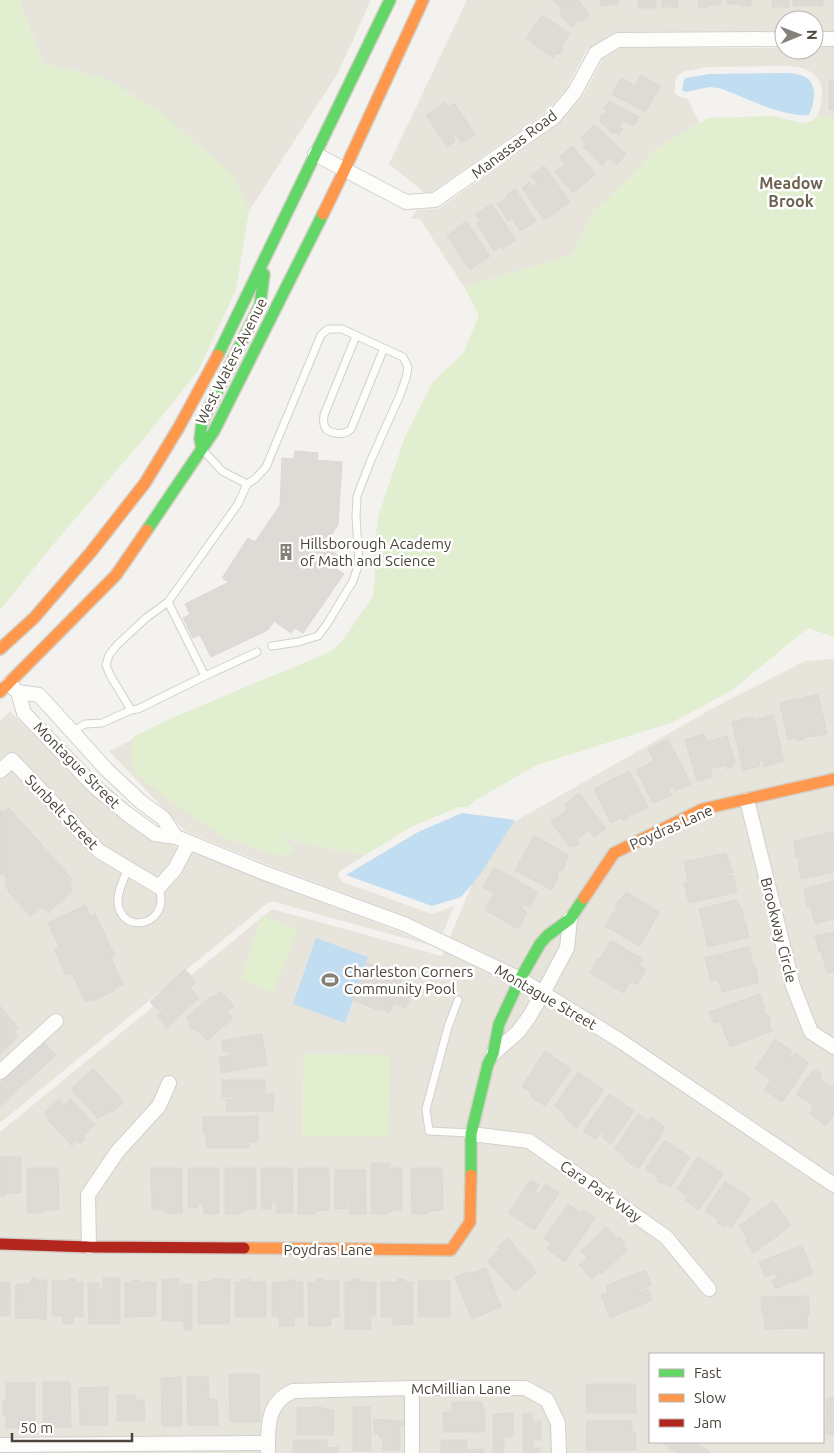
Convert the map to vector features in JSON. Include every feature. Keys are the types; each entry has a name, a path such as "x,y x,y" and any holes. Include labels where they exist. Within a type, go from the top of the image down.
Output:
{"street":[{"name":"West Waters Avenue","path":"0,649 34,618 91,552 145,483 179,427 216,360 390,0"},
{"name":"West Waters Avenue","path":"7,685 116,575 214,431 344,169 423,0"},
{"name":"Manassas Road","path":"316,154 406,202 435,200 553,118 574,94 596,53 618,40 774,39"},
{"path":"202,449 200,439 202,422 260,305 267,254"},
{"name":"Montague Street","path":"7,685 40,695 106,769 162,818 183,840"},
{"name":"Montague Street","path":"7,685 24,713 95,787 126,814 154,834 183,840 262,872 404,924 520,979 619,1040 834,1185"},
{"name":"Sunbelt Street","path":"0,770 12,760 99,851 159,887"},
{"name":"Poydras Lane","path":"0,1244 89,1247 451,1250 470,1222 470,1134 488,1064 493,1054 499,1024 520,979 540,944 547,936 570,919 614,853 703,809 834,779"},
{"name":"Brookway Circle","path":"747,800 793,986 811,1032 834,1048"},
{"path":"159,887 175,869 183,840"},
{"name":"Poydras Lane","path":"493,1054 518,1032 543,993 567,948 570,919"},
{"path":"0,1072 56,1021"},
{"path":"89,1247 88,1194 117,1152 159,1106 169,1083"},
{"name":"Cara Park Way","path":"470,1134 529,1140 666,1237 709,1289"},
{"path":"412,1388 412,1453"},
{"name":"McMillian Lane","path":"268,1448 269,1424 274,1408 281,1398 293,1391 525,1388 547,1400 558,1423 559,1453"},
{"path":"0,1445 268,1448"}],"lane":[{"path":"131,710 106,665 109,655 146,618 168,602 238,504 247,484 255,479 266,467 320,335 328,329 342,329 403,357 408,367 406,378 357,496 356,517 359,563 353,580 318,636 298,642 272,646"},
{"path":"356,336 324,415 324,424 327,430 333,433 342,434 352,429 384,348"},
{"path":"202,449 222,471 247,484"},
{"path":"168,602 205,676"},
{"path":"72,732 85,724 102,723 131,710 138,709 257,652"},
{"path":"128,869 119,892 118,901 124,917 140,923 149,921 155,916 161,899 159,887"},
{"path":"458,1000 448,1027 426,1110 429,1131 470,1134"}],"shaded area":[{"path":"21,0 371,0 338,73 249,211 232,174 104,78 43,63 21,5"},
{"path":"467,0 834,0 834,31 824,31 824,10 774,10 774,31 613,33 587,50 566,89 546,112 432,192 425,193 389,164"},
{"path":"824,47 834,47 834,118 817,116 821,105 821,84 813,73 803,68 789,66 709,67 685,71 677,76 675,94 688,99 699,123 656,149 593,213 573,254 464,287 420,219 411,219 416,210 441,207 558,124 582,97 603,59 621,48 774,48 774,60 824,60"},
{"path":"834,659 834,1453 0,1453 0,1132 272,909 442,956 493,834 713,708 805,661"},
{"path":"10,711 103,805 145,835 400,932 429,945 275,902 269,902 0,1123 0,721"},
{"path":"133,739 131,757 280,835 301,843 365,855 340,871 338,875 343,882 429,913 435,913 454,906 443,933 408,917 266,864 185,831 109,751"}],"green space":[{"path":"0,0 21,0 21,5 43,63 104,78 157,109 232,174 249,211 236,290 198,371 147,435 0,610"},
{"path":"773,116 801,123 812,121 817,116 834,118 834,637 808,628 732,690 673,722 537,765 474,801 468,807 459,807 415,825 365,855 301,843 281,835 294,850 287,856 268,853 225,838 174,804 135,773 131,757 133,737 174,717 332,651 343,640 373,596 375,575 374,551 378,517 405,437 433,382 464,352 479,315 464,287 573,254 593,213 656,149 708,118"},
{"path":"262,916 298,929 273,992 240,980"},
{"path":"303,1054 390,1055 389,1137 302,1136"}],"water":[{"path":"789,73 801,75 811,82 814,98 809,115 798,115 775,110 719,88 709,87 686,92 682,90 686,78 709,74"},
{"path":"462,813 515,820 480,875 461,897 432,906 346,875 418,832"},
{"name":"Charleston Corners Community Pool","path":"316,938 368,957 345,1023 293,1004"}],"building":[{"path":"554,0 578,0 590,15 583,21 580,22 579,20 571,27 559,12 562,10"},
{"path":"600,0 618,0 619,4 601,6"},
{"path":"638,0 656,0 656,8 638,8"},
{"path":"662,0 678,0 678,7 662,7"},
{"path":"698,0 721,0 721,5 709,5 706,6 707,8 699,8"},
{"path":"727,0 751,0 751,6 727,4"},
{"path":"772,0 789,0 789,7 772,7"},
{"path":"793,0 823,0 823,6 812,6 812,3 810,3 810,6 793,6"},
{"path":"543,15 570,34 561,46 564,48 558,55 556,53 553,58 526,38"},
{"path":"641,75 660,86 645,112 612,94 621,78 635,86"},
{"path":"829,80 834,80 834,110 829,110"},
{"path":"609,101 639,117 634,126 623,120 620,126 623,129 618,135 615,132 613,134 600,122 599,118 603,113 605,115 607,112 604,109"},
{"path":"445,102 448,107 454,103 475,134 462,143 456,135 453,137 455,141 447,147 426,115"},
{"path":"594,125 626,154 617,165 609,158 602,165 583,147 586,144 581,138"},
{"path":"572,146 596,174 573,193 555,172 565,164 559,157"},
{"path":"544,166 570,202 545,220 522,188 530,182 533,187 537,184 531,176"},
{"path":"515,189 536,221 520,231 512,219 508,221 497,204"},
{"path":"492,204 516,240 503,249 501,245 494,251 477,223 480,221 476,214"},
{"path":"466,221 490,256 470,270 447,236"},
{"name":"Hillsborough Academy of Math and Science","path":"295,451 318,453 317,460 342,462 338,525 324,546 342,558 335,568 344,574 303,633 295,628 291,633 274,621 268,630 211,657 200,635 193,638 183,618 190,614 185,604 229,582 222,578 248,538 255,542 280,505 282,458 294,459"},
{"path":"818,694 827,734 804,737 805,739 797,741 796,738 788,740 780,703"},
{"path":"773,715 784,761 764,767 763,760 759,761 760,766 743,770 732,722 753,717 754,720"},
{"path":"704,734 707,742 727,736 735,763 732,764 733,767 726,769 726,765 710,769 712,777 697,781 685,740"},
{"path":"668,739 691,784 675,791 673,786 668,788 672,795 653,803 636,770 654,761 648,749"},
{"path":"629,771 648,807 634,815 633,813 627,816 628,818 623,821 622,818 611,823 594,789"},
{"path":"579,793 606,828 594,837 589,830 577,840 579,844 573,848 572,846 570,847 551,822 568,809 565,804"},
{"path":"9,808 73,880 69,886 73,890 48,913 42,907 31,916 8,892 5,882 8,880 2,873 0,875 0,809 2,812"},
{"path":"832,832 834,841 834,872 801,879 798,864 800,863 798,857 796,858 794,841"},
{"path":"534,836 569,855 562,871 560,870 557,875 559,876 551,890 515,870"},
{"path":"726,853 733,872 726,873 727,876 733,875 737,892 689,903 684,883 688,882 684,862"},
{"path":"494,867 538,892 530,907 524,904 521,908 527,912 518,929 485,910 494,893 483,887"},
{"path":"834,881 834,919 815,924 810,905 807,906 804,891 806,888"},
{"path":"626,892 659,912 640,946 605,926 613,912 618,908 615,906 619,899 621,900"},
{"path":"737,900 740,908 742,908 743,922 745,921 749,937 708,947 699,909"},
{"path":"86,905 90,916 95,914 115,956 111,957 123,985 93,1001 85,1002 72,973 66,975 54,949 59,947 48,923"},
{"path":"834,932 834,972 827,973 815,936"},
{"path":"611,940 642,959 639,965 646,970 637,985 631,981 623,993 590,973"},
{"path":"749,947 754,968 756,967 758,983 722,992 718,979 711,981 705,958"},
{"path":"366,963 403,976 399,988 412,993 406,1008 393,1003 390,1013 353,1000"},
{"path":"185,969 196,982 190,988 199,998 167,1028 156,1015 165,1007 164,1005 158,1010 150,1002"},
{"path":"221,991 234,1006 227,1012 233,1018 207,1041 195,1028 193,1030 189,1026 191,1024 186,1018 212,995 214,997"},
{"path":"760,994 765,1008 763,1009 771,1022 769,1023 772,1031 730,1047 720,1021 714,1023 709,1012"},
{"path":"0,1006 18,1027 14,1033 18,1037 0,1054"},
{"path":"262,1034 267,1065 222,1073 219,1057 230,1055 230,1051 223,1052 222,1041"},
{"path":"775,1039 792,1051 789,1055 792,1057 795,1053 809,1063 782,1102 764,1090 771,1080 755,1069"},
{"path":"44,1042 56,1055 0,1106 0,1083"},
{"path":"545,1051 571,1069 545,1106 531,1097 532,1094 522,1086"},
{"path":"93,1068 124,1102 112,1113 110,1111 98,1119 71,1089"},
{"path":"816,1070 822,1075 820,1079 832,1087 834,1085 834,1114 826,1126 809,1114 814,1106 796,1094 812,1071"},
{"path":"578,1072 604,1090 577,1128 564,1118 566,1116 563,1112 554,1106"},
{"path":"222,1080 265,1080 265,1094 274,1094 273,1111 226,1111 226,1099 235,1099 235,1097 222,1097"},
{"path":"609,1094 634,1111 611,1144 603,1138 606,1134 602,1131 596,1140 583,1131"},
{"path":"59,1099 64,1105 71,1099 95,1125 83,1137 85,1139 80,1144 77,1141 72,1146 44,1113"},
{"path":"638,1114 649,1121 651,1117 665,1127 638,1169 625,1160 626,1158 615,1148"},
{"path":"258,1116 258,1142 249,1142 249,1148 207,1148 206,1133 203,1133 203,1117"},
{"path":"665,1140 690,1157 670,1187 664,1182 662,1185 657,1181 659,1178 645,1169"},
{"path":"0,1157 21,1157 21,1193 5,1193 5,1196 0,1196"},
{"path":"698,1157 723,1174 699,1210 685,1200 692,1190 690,1189 686,1195 677,1189"},
{"path":"371,1163 390,1163 389,1168 402,1168 402,1210 393,1210 388,1212 388,1214 371,1214"},
{"path":"27,1168 58,1168 59,1209 43,1211 43,1213 27,1213"},
{"path":"151,1168 182,1168 182,1213 166,1214 166,1211 161,1211 161,1209 152,1210"},
{"path":"188,1168 219,1168 219,1214 204,1214 203,1203 198,1203 198,1208 188,1208"},
{"path":"225,1168 256,1168 256,1209 247,1209 247,1211 242,1211 241,1214 225,1214"},
{"path":"261,1168 292,1168 293,1213 276,1213 276,1203 271,1203 272,1209 262,1209"},
{"path":"298,1168 329,1168 329,1210 315,1211 315,1214 298,1214"},
{"path":"411,1168 442,1168 443,1210 428,1211 428,1214 412,1214"},
{"path":"335,1170 365,1170 366,1214 349,1214 349,1200 347,1200 347,1208 335,1209"},
{"path":"531,1180 540,1185 535,1191 539,1194 546,1184 559,1193 534,1230 508,1213"},
{"path":"725,1181 751,1199 731,1228 726,1224 724,1227 717,1223 719,1220 705,1211"},
{"path":"773,1201 791,1226 754,1253 745,1240 747,1238 739,1226"},
{"path":"568,1204 581,1212 583,1210 595,1218 565,1262 547,1249 550,1243 544,1238"},
{"path":"606,1227 617,1239 620,1237 625,1242 622,1245 627,1250 602,1274 600,1271 592,1279 579,1265 587,1258 581,1251"},
{"path":"508,1238 537,1272 515,1292 487,1261 500,1248 498,1246"},
{"path":"802,1245 813,1274 775,1289 772,1280 777,1278 775,1273 765,1277 759,1262"},
{"path":"486,1268 501,1307 472,1319 455,1277"},
{"path":"645,1270 652,1285 639,1290 640,1292 648,1289 652,1300 610,1318 601,1295 608,1292 606,1286"},
{"path":"32,1278 47,1280 46,1319 15,1318 16,1284 31,1284"},
{"path":"103,1278 120,1278 120,1324 89,1324 88,1283 99,1283 99,1290 103,1290"},
{"path":"68,1279 76,1279 76,1282 83,1282 83,1317 73,1316 73,1324 63,1324 63,1316 52,1316 52,1281 68,1281"},
{"path":"162,1279 179,1279 179,1292 181,1292 181,1284 192,1284 192,1330 184,1330 184,1321 162,1321"},
{"path":"213,1279 230,1279 229,1324 198,1324 198,1282 213,1281"},
{"path":"242,1279 250,1279 250,1282 266,1282 266,1317 235,1317 235,1282 242,1282"},
{"path":"316,1279 339,1281 339,1317 331,1317 331,1326 309,1326 308,1282 316,1282"},
{"path":"352,1279 360,1279 360,1282 376,1282 376,1316 371,1316 371,1329 345,1329 345,1282 352,1282"},
{"path":"398,1279 405,1279 405,1282 413,1282 413,1324 392,1325 392,1317 381,1317 381,1282 397,1282"},
{"path":"132,1280 156,1282 156,1316 125,1317 125,1282 133,1282"},
{"path":"288,1280 303,1282 303,1317 294,1317 294,1326 279,1326 279,1317 272,1317 272,1282 288,1282"},
{"path":"418,1281 450,1281 450,1317 418,1317"},
{"path":"0,1282 10,1282 10,1316 0,1316"},
{"path":"807,1296 809,1298 808,1328 765,1329 761,1297"},
{"path":"229,1374 259,1374 260,1422 230,1422"},
{"path":"181,1377 182,1426 162,1426 161,1378"},
{"path":"187,1377 208,1377 209,1399 217,1399 218,1425 188,1425"},
{"path":"43,1382 70,1382 71,1427 43,1427"},
{"path":"6,1383 35,1383 35,1427 6,1428 6,1415 3,1415 3,1401 6,1401"},
{"path":"586,1384 636,1384 636,1413 586,1413"},
{"path":"108,1387 108,1425 80,1425 79,1388"},
{"path":"117,1395 136,1395 136,1400 144,1400 145,1421 117,1421"},
{"path":"827,1398 834,1398 834,1434 826,1434"},
{"path":"452,1402 482,1402 483,1410 485,1410 485,1432 444,1432 443,1412 452,1412"},
{"path":"317,1407 334,1410 334,1435 297,1434 297,1408"},
{"path":"353,1407 370,1407 371,1451 353,1451"},
{"path":"513,1413 513,1437 504,1437 504,1453 493,1453 493,1414"},
{"path":"532,1413 532,1421 541,1421 541,1440 533,1440 533,1448 539,1448 540,1453 523,1453 523,1414"},
{"path":"374,1419 404,1421 404,1425 400,1425 400,1450 383,1450 383,1438 379,1438 379,1434 374,1434"},
{"path":"587,1421 632,1421 632,1433 636,1433 636,1450 586,1450"},
{"path":"293,1440 327,1440 327,1448 338,1447 338,1453 293,1453"},
{"path":"441,1440 467,1440 467,1450 484,1449 484,1453 441,1453"},
{"path":"696,1443 711,1453 677,1453 664,1444"}],"traffic: fast":[{"path":"218,355 390,0"},
{"path":"147,530 214,431 323,214"},
{"path":"202,449 200,439 202,422 260,305 264,274"},
{"path":"471,1175 471,1134 488,1064 493,1054 499,1024 520,979 540,944 547,936 570,919 584,898"}],"traffic: slow":[{"path":"323,214 423,0"},
{"path":"0,649 34,618 91,552 145,483 179,427 218,355"},
{"path":"0,692 116,575 147,530"},
{"path":"584,898 614,853 703,809 834,779"},
{"path":"244,1248 451,1250 470,1222 471,1175"}],"traffic: jam":[{"path":"0,1244 89,1247 244,1248"}],"place":[{"name":"Hillsborough Academy of Math and Science","path":"286,552"},
{"name":"Charleston Corners Community Pool","path":"330,980"}],"district":[{"name":"Meadow Brook","path":"791,192"}]}
